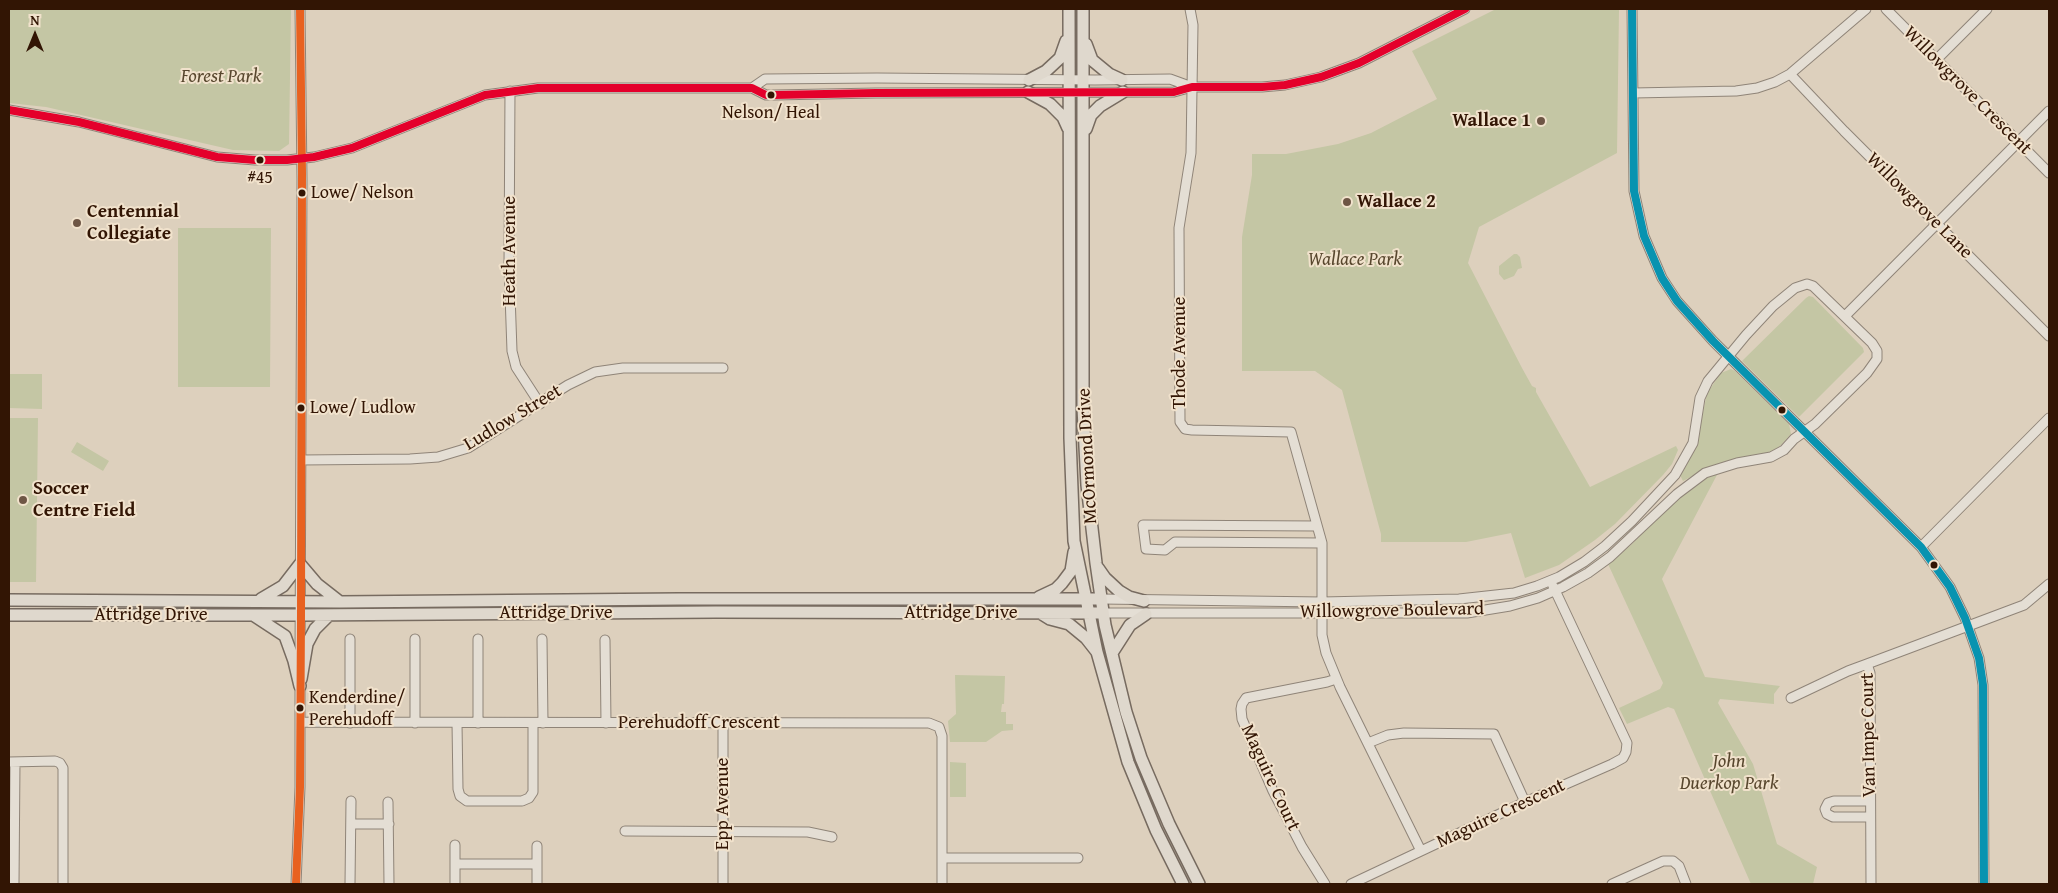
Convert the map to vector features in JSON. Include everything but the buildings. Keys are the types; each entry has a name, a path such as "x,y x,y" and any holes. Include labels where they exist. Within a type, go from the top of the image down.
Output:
{"main road":[{"name":"McOrmond Drive","path":"1069,9 1070,438 1074,541 1097,652 1128,762 1156,830 1183,884"},
{"name":"McOrmond Drive","path":"1083,9 1083,408 1087,485 1096,563 1103,613 1126,712 1141,758 1169,824 1199,884"},
{"path":"1069,32 1060,58 1028,86 1063,117 1070,134"},
{"path":"1083,32 1092,60 1123,86 1091,115 1084,132"},
{"path":"1070,322 1084,344"},
{"path":"1030,600 1047,594 1062,583 1071,571 1074,541"},
{"path":"1096,563 1105,578 1119,591 1144,601"},
{"path":"257,601 284,586 300,564 318,584 340,602"},
{"name":"Attridge Drive","path":"9,600 340,602 669,599 1101,599"},
{"name":"Attridge Drive","path":"9,615 716,612 1103,613"},
{"path":"1040,613 1050,619 1069,624 1086,638 1097,652"},
{"path":"300,686 307,644 315,629 329,614"},
{"path":"1112,653 1130,625 1146,614"},
{"path":"252,615 285,636 300,686"}],"street":[{"path":"296,884 301,615 302,158 300,9"},
{"path":"1190,9 1193,25 1192,87"},
{"path":"1632,9 1634,191 1639,221 1649,250 1670,291 1728,355 1921,547 1950,587 1968,625 1979,658 1983,685 1984,884"},
{"path":"1633,93 1736,91 1758,88 1790,74 1866,9"},
{"name":"Willowgrove Crescent","path":"1886,9 2049,173"},
{"path":"1937,59 1987,9"},
{"path":"752,88 765,79 1028,86 1070,86 1083,80 1174,92 1192,87 1262,87 1285,85 1321,77 1359,63 1461,10"},
{"name":"Willowgrove Lane","path":"1790,74 2049,336"},
{"path":"1070,86 1083,92 1170,79 1192,87"},
{"path":"9,110 79,122 217,157 254,160 302,158 352,148 485,95 538,88 752,88 766,95 1028,86"},
{"name":"Thode Avenue","path":"1192,87 1191,153 1179,228 1180,422 1185,429 1192,430 1292,432 1322,544 1322,602"},
{"name":"Heath Avenue","path":"510,91 509,266 512,351 516,367 540,404"},
{"path":"1845,316 2049,111"},
{"name":"Willowgrove Boulevard","path":"1101,599 1322,602 1486,598 1514,593 1551,581 1584,562 1632,522 1675,475 1693,443 1700,398 1708,381 1728,355 1773,306 1795,288 1802,285 1813,286 1872,343 1877,351 1877,359 1867,373 1815,424 1784,450 1771,457 1737,463 1704,474 1677,494 1610,557 1588,573 1555,591 1510,606 1467,613 1103,613"},
{"name":"Ludlow Street","path":"301,460 410,459 438,456 468,448 568,386 595,372 623,368 723,368"},
{"path":"1921,547 2049,418"},
{"path":"1318,526 1143,525 1146,550 1165,550 1175,542 1322,544"},
{"name":"Maguire Crescent","path":"1322,602 1322,635 1326,653 1336,679 1421,852 1623,758 1627,748 1626,743 1551,581"},
{"name":"Van Impe Court","path":"1870,884 1870,673 1867,664 2024,604 2049,584"},
{"path":"415,639 415,723"},
{"path":"478,639 478,723"},
{"path":"350,640 350,723"},
{"path":"542,640 543,723"},
{"path":"605,640 606,723"},
{"path":"1791,698 1867,664"},
{"name":"Maguire Court","path":"1325,884 1302,847 1273,791 1242,719 1241,709 1246,698 1336,679"},
{"name":"Perehudoff Crescent","path":"300,722 920,722 937,725 942,736 942,884"},
{"path":"457,723 458,789 460,796 467,801 522,801 529,798 533,792 533,723"},
{"name":"Epp Avenue","path":"723,723 723,884"},
{"path":"1368,743 1388,735 1404,733 1494,734 1525,802"},
{"path":"12,882 12,762 55,761 60,763 63,768 63,884"},
{"path":"350,884 351,801"},
{"path":"1870,801 1834,801 1828,803 1825,809 1833,817 1870,817"},
{"path":"388,802 389,884"},
{"path":"351,824 389,824"},
{"path":"625,831 808,832 832,837"},
{"path":"455,846 455,884"},
{"path":"537,846 537,884"},
{"path":"1351,884 1421,852"},
{"path":"943,858 1078,858"},
{"path":"1612,884 1664,861 1673,861 1679,866 1686,884"},
{"path":"455,864 537,864"}],"green space":[{"name":"Forest Park","path":"9,9 291,9 289,144 279,151 233,150 46,107 9,103"},
{"name":"Wallace Park","path":"1496,9 1619,9 1617,153 1479,227 1468,263 1522,368 1532,386 1536,388 1536,392 1590,487 1676,446 1678,450 1672,464 1663,475 1615,524 1559,565 1525,578 1511,533 1466,542 1381,542 1381,534 1342,390 1315,371 1242,371 1242,237 1252,175 1252,154 1286,154 1338,144 1371,133 1437,99 1412,51"},
{"path":"178,228 271,228 270,387 178,387"},
{"path":"1514,254 1520,257 1522,268 1518,269 1514,276 1504,280 1499,274 1499,266"},
{"path":"1809,296 1813,297 1863,348 1864,352 1799,417 1742,361"},
{"path":"1731,369 1789,424 1791,434 1780,446 1769,453 1714,465 1683,481 1680,475 1696,446 1707,393 1721,373"},
{"path":"9,374 42,374 42,409 9,408"},
{"name":"Soccer Centre Field","path":"9,418 38,418 36,582 9,582"},
{"path":"77,442 109,461 103,471 71,452"},
{"name":"John Duerkop Park","path":"1718,473 1662,579 1705,677 1780,686 1774,694 1774,704 1720,699 1718,703 1753,764 1777,844 1817,867 1813,884 1751,884 1674,709 1668,707 1627,724 1619,708 1660,689 1663,683 1608,564 1630,546 1682,494 1702,479"},
{"path":"955,675 1005,676 1004,704 1002,704 1001,712 1006,712 1006,724 1013,724 1013,730 1002,731 986,742 950,742 948,721 956,714"},
{"path":"950,762 966,763 966,797 950,797"}],"transit line":[{"path":"296,884 300,787 301,615 302,173 300,9"},
{"path":"9,110 79,122 217,157 287,160 314,157 352,148 485,95 538,88 752,88 766,95 774,95 1174,92 1192,87 1262,87 1285,85 1321,77 1359,63 1465,9"},
{"path":"1632,9 1634,191 1644,236 1662,278 1677,301 1713,341 1921,547 1950,587 1965,618 1979,658 1983,685 1984,884"}],"place":[{"name":"Nelson/ Heal","path":"771,95"},
{"name":"Wallace 1","path":"1541,121"},
{"name":"#45","path":"260,160"},
{"name":"Lowe/ Nelson","path":"302,193"},
{"name":"Wallace 2","path":"1347,202"},
{"name":"Centennial Collegiate","path":"77,223"},
{"name":"Lowe/ Ludlow","path":"301,408"},
{"name":"Soccer Centre Field","path":"23,500"},
{"name":"Kenderdine/ Perehudoff","path":"300,708"}]}
